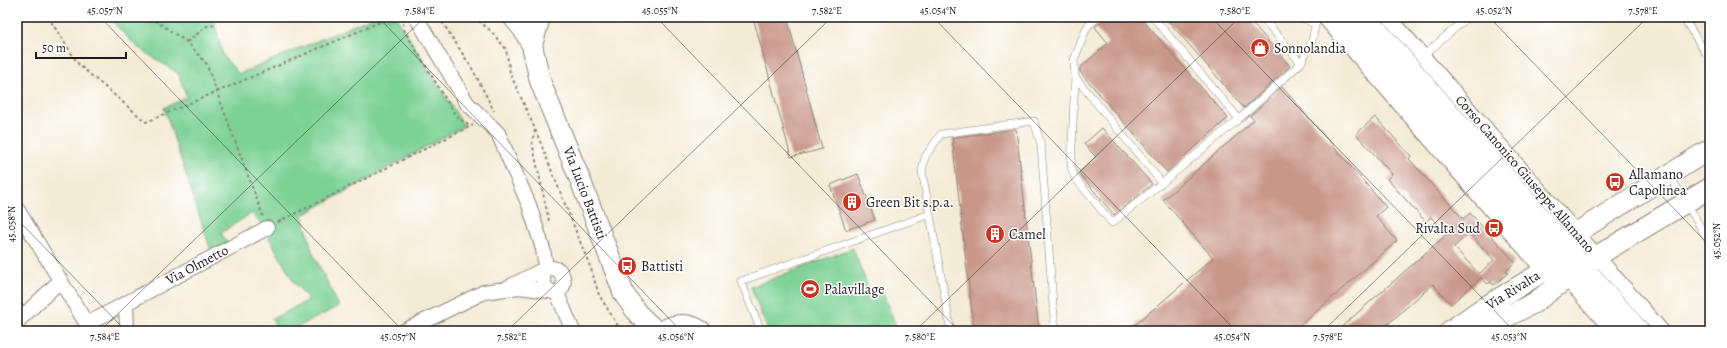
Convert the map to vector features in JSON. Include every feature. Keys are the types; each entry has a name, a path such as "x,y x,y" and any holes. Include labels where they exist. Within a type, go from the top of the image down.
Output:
{"street":[{"path":"416,17 467,103 476,123 498,133 529,205 543,249 546,268 543,272 542,279 544,284 553,292 573,331"},
{"name":"Via Lucio Battisti","path":"513,17 523,29 532,46 540,81 624,294 638,314 656,331"},
{"name":"Via Lucio Battisti","path":"532,46 540,17"},
{"name":"Corso Canonico Giuseppe Allamano","path":"1343,17 1559,252 1583,267 1639,331"},
{"name":"Corso Canonico Giuseppe Allamano","path":"1366,17 1559,252"},
{"name":"Corso Canonico Giuseppe Allamano","path":"1389,17 1423,56 1559,252"},
{"name":"Corso Canonico Giuseppe Allamano","path":"1319,19 1559,252 1583,267 1662,331"},
{"name":"Via Rivalta","path":"1450,331 1669,174 1710,149"},
{"name":"Via Rivalta","path":"1462,331 1504,318 1530,306 1583,267 1710,188"},
{"path":"17,209 89,327"},
{"name":"Via Olmetto","path":"89,327 126,303 267,228"},
{"path":"404,331 484,292 519,287 553,292 563,288 564,278 559,270 554,267 546,268 507,288"},
{"name":"Corso Canonico Giuseppe Allamano","path":"1583,267 1617,331"},
{"path":"17,322 61,280"},
{"path":"126,303 127,331"},
{"path":"663,331 669,327 680,325 690,326 701,331"}],"lane":[{"path":"1098,17 1086,27 1074,60 1075,77 1070,167 1075,178 1112,223 1239,118 1301,63 1312,41 1319,19 1300,17"},
{"path":"1153,17 1239,118"},
{"path":"1262,17 1301,63"},
{"path":"1423,56 1468,17"},
{"path":"1683,17 1705,52 1710,49"},
{"path":"1075,77 1162,183"},
{"path":"951,331 922,171 925,157 941,134 1034,121 1041,145 1055,331"},
{"path":"1669,174 1710,243"},
{"path":"761,331 741,281 930,214"}],"path":[{"path":"48,17 79,65 146,122 217,93 392,17"},
{"path":"150,17 187,42 206,63 267,228 476,123"},
{"path":"402,17 404,30 456,116 476,123"},
{"path":"474,17 491,31 506,49 510,73 535,130 591,269 599,295 621,331"},
{"path":"187,42 207,26 216,25"},
{"path":"535,130 532,142 549,224"}],"green space":[{"path":"108,17 213,17 223,56 239,74 373,17 396,17 464,126 303,215 312,251 339,306 290,331 278,331 272,319 309,300 294,282 262,225 252,213 221,233 228,244 211,251 164,108 187,97 178,73 137,47"},
{"name":"Palavillage","path":"853,248 869,290 880,286 898,331 768,331 751,287"}],"building":[{"path":"753,17 787,17 822,149 791,157"},
{"path":"1106,17 1140,17 1228,118 1167,172 1080,72 1080,68 1108,43 1095,27"},
{"path":"1165,17 1247,17 1290,66 1244,108"},
{"path":"1282,87 1386,207 1376,216 1397,241 1294,331 1128,331 1213,258 1163,200 1254,120 1250,116"},
{"path":"1375,117 1411,156 1409,159 1463,219 1470,213 1515,262 1506,271 1508,273 1494,285 1490,282 1488,284 1481,278 1451,304 1433,284 1380,331 1337,331 1447,234 1431,217 1426,222 1387,179 1392,174 1356,134","holes":["1469,233 1494,260 1479,274 1454,247"]},
{"path":"1102,128 1152,184 1114,215 1079,173 1096,157 1084,144"},
{"name":"Camel","path":"1016,129 1039,331 974,331 952,138"},
{"name":"Green Bit s.p.a.","path":"858,174 875,220 846,230 830,185"}],"place":[{"name":"Sonnolandia","path":"1260,48"},
{"name":"Allamano Capolinea","path":"1615,182"},
{"name":"Green Bit s.p.a.","path":"852,202"},
{"name":"Rivalta Sud","path":"1494,228"},
{"name":"Camel","path":"995,234"},
{"name":"Battisti","path":"627,266"},
{"name":"Palavillage","path":"810,289"}]}
